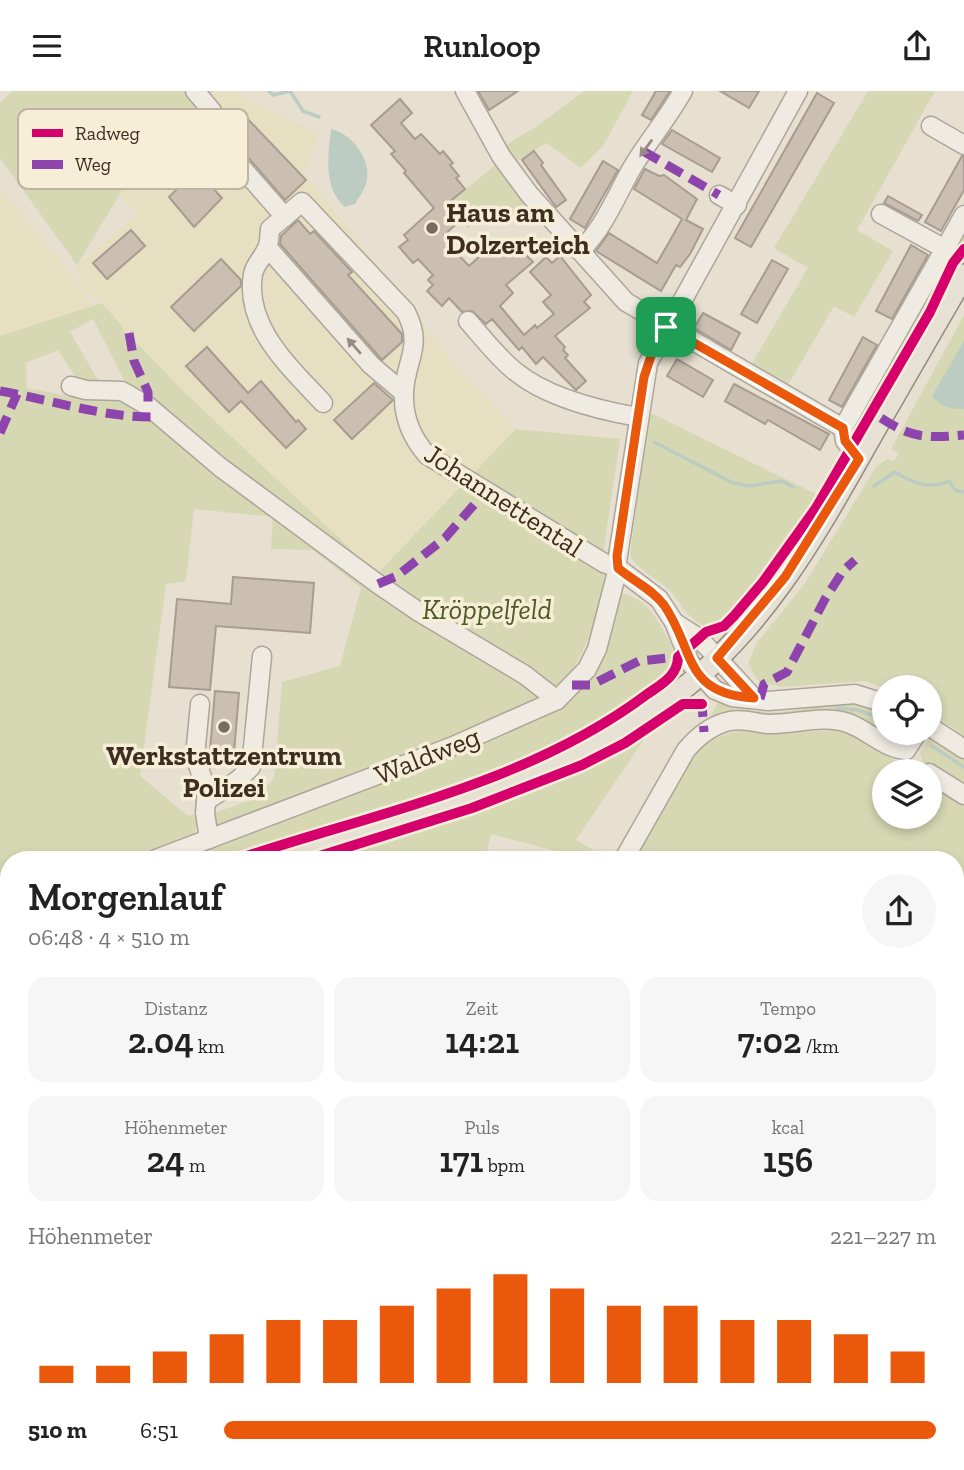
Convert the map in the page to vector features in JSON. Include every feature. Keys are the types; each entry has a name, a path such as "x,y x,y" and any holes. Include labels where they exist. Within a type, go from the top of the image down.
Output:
{"main road":[{"path":"301,851 456,802 538,769 611,735 666,701 699,675 717,658 785,577 859,459 964,275"}],"street":[{"path":"195,91 210,109"},
{"path":"465,91 507,164 529,194 626,302 843,428"},
{"path":"580,251 610,210 634,165 683,91"},
{"name":"Waldweg","path":"177,851 451,747 558,700 587,669 597,649 618,568 617,556 645,371 666,327 737,205 798,91"},
{"path":"931,126 964,145"},
{"path":"248,175 285,217 270,229 268,248 254,268 252,281 256,319 284,362 323,404"},
{"path":"719,195 737,205"},
{"name":"Johannettental","path":"285,217 302,202 406,312 413,325 415,338 414,356 404,393 408,424 416,443 427,455 604,563 618,568 652,592 674,622"},
{"path":"881,214 944,249"},
{"path":"859,459 845,441 843,428 964,215"},
{"path":"268,248 371,365 404,393"},
{"path":"468,321 513,370 528,381 569,398 638,417"},
{"path":"71,386 86,390 122,391 148,406 220,467 378,584 419,612 526,674 558,700"},
{"path":"674,622 699,638 754,698"},
{"path":"674,622 690,663 699,675 715,690 732,697 768,701 855,694 872,699"},
{"path":"206,801 237,781 251,767 262,656"},
{"path":"200,704 195,756 206,792 209,839"},
{"path":"629,851 686,750 699,734 722,723 733,720 769,724 833,720 847,723 894,748 906,750"},
{"path":"942,735 964,749"},
{"path":"909,745 906,750 911,759"},
{"path":"942,781 964,795"}],"shaded area":[{"path":"182,91 238,91 250,102 319,133 304,172 460,370 516,429 377,574 136,343 126,344 123,327 111,310 81,288 77,265 136,215 115,189 248,189 248,109 162,109"},
{"path":"331,129 347,136 354,143 367,166 364,189 355,204 345,207 330,181 328,160"},
{"path":"0,189 62,262 92,306 0,336"},
{"path":"964,341 964,409 955,409 942,405 932,396"}],"green space":[{"path":"12,91 214,91 196,109 18,109 18,183 0,158 0,103"},
{"path":"584,91 633,91 603,146 581,168 546,143 518,161 506,145"},
{"path":"868,91 935,91 857,230 893,251 854,317 834,306 788,385 751,365 808,268 774,248"},
{"path":"497,164 525,202 522,209 506,219 477,220 468,229 447,204"},
{"path":"22,189 123,189 77,265"},
{"path":"964,224 964,246 939,283 929,308 854,439 849,437 855,418"},
{"name":"Kröppelfeld","path":"102,303 123,327 126,344 136,342 181,389 377,574 516,429 620,439 601,568 607,572 600,604 589,637 573,668 552,694 449,741 216,826 214,813 256,798 274,778 282,682 340,666 361,588 313,550 271,549 273,517 194,509 186,581 166,584 140,776 187,815 197,815 195,837 159,851 0,851 0,336","holes":["93,319 129,390 123,398 84,399 27,388 26,363 58,350 81,385 101,385 70,332"]},
{"path":"964,315 964,736 942,721 942,675 872,675 872,684 865,681 783,687 759,682 748,664 756,644 805,583 876,467 887,459 894,461 899,454 891,449"},
{"path":"649,412 818,495 783,549 749,594 718,624 706,626 696,621 672,593 642,569 630,554"},
{"name":"Kröppelfeld","path":"621,593 641,602 659,623 673,651 674,660 670,671 646,692 587,727 511,763 251,851 198,851 571,696"},
{"path":"718,702 770,712 844,704 872,705 872,728 852,717 708,720"},
{"path":"839,730 854,735 892,759 872,759 872,829 942,829 942,790 964,804 964,851 635,851 693,755 710,740 737,731 776,733"},
{"path":"647,735 576,840 595,851 556,851 491,834 487,851 360,851 462,819 587,769"},
{"path":"942,744 964,759 964,788 942,774 942,759 922,759 920,753 926,745"}],"building":[{"path":"478,91 518,91 489,110"},
{"path":"656,91 670,91 651,120 642,115"},
{"path":"720,91 759,91 749,108"},
{"path":"817,93 834,103 751,247 735,238"},
{"name":"Haus am Dolzerteich","path":"400,99 412,113 401,123 415,139 421,134 440,154 443,151 453,163 450,165 459,176 456,178 465,189 447,204 461,220 444,235 452,244 450,246 469,266 491,246 506,243 522,251 533,262 506,285 513,293 500,306 524,335 554,314 543,302 551,295 530,272 546,257 552,263 560,256 591,295 584,302 590,308 555,336 565,347 563,350 568,355 565,358 586,381 576,390 543,357 536,364 522,347 519,350 492,319 486,324 472,311 462,312 449,298 442,306 427,291 433,285 428,280 433,275 418,259 413,263 399,247 408,240 404,235 434,208 391,154 395,151 371,125"},
{"path":"248,119 306,180 285,200 248,157"},
{"path":"672,130 720,158 712,172 662,144"},
{"path":"534,151 566,200 556,207 522,160"},
{"path":"962,156 964,190 941,231 925,222"},
{"path":"603,161 618,170 585,228 570,219"},
{"path":"645,169 659,176 664,175 697,199 686,220 703,229 690,254 680,267 676,265 661,291 596,251 609,233 657,263 682,219 634,189"},
{"path":"214,189 222,198 194,227 169,197 176,190"},
{"path":"888,196 922,215 918,221 884,203"},
{"path":"298,220 310,234 314,231 352,272 348,275 402,334 402,342 382,360 280,244 281,236"},
{"path":"131,230 145,246 107,279 93,263"},
{"path":"911,245 928,255 892,319 876,311"},
{"path":"221,259 241,280 241,286 194,331 171,307"},
{"path":"772,260 788,269 757,323 741,314"},
{"path":"703,313 740,333 731,350 694,328"},
{"path":"863,337 877,345 842,407 829,400"},
{"path":"207,347 248,393 261,381 296,422 298,420 306,429 286,448 241,401 229,412 186,366"},
{"path":"677,359 713,380 703,397 667,376"},
{"path":"374,383 393,400 352,439 334,420"},
{"path":"734,384 829,434 820,450 768,420 765,424 725,401"},
{"path":"233,577 314,583 310,633 216,626 210,690 169,687 177,599 231,604"},
{"name":"Werkstattzentrum Polizei","path":"215,691 239,693 233,764 209,762"}],"waterway":[{"path":"269,91 273,95 290,91 303,111 319,117"},
{"path":"654,442 731,482 748,486 782,481 793,487"},
{"path":"874,486 895,472 921,484 935,485 949,481 955,490 964,492"},
{"path":"837,708 872,715"},
{"path":"932,746 964,767"}],"marked path":[{"path":"643,151 719,195"},
{"path":"129,333 134,361 148,392 148,406"},
{"path":"0,391 98,412 157,417"},
{"path":"0,433 17,394"},
{"path":"881,418 902,430 921,435 964,435"},
{"path":"378,584 397,576 445,538 485,492"},
{"path":"760,699 764,684 787,672 825,599 843,571 855,560"},
{"path":"572,685 591,685 639,661 678,657 678,661"},
{"path":"697,703 702,704 704,732"}],"cycle path":[{"path":"262,851 449,793 501,774 600,726 662,684 675,670 678,657 706,632 724,626 734,616 763,582 816,508 930,312 953,263 964,249"},
{"path":"335,851 472,808 582,765 625,743 683,704 702,704"}],"place":[{"name":"Haus am Dolzerteich","path":"432,228"},
{"name":"Werkstattzentrum Polizei","path":"224,727"}],"route":[{"path":"666,327 843,428 850,451 859,459 785,577 717,658 754,698 732,697 715,690 699,675 690,663 674,622 659,599 618,568 617,556 645,371 666,327"}]}
